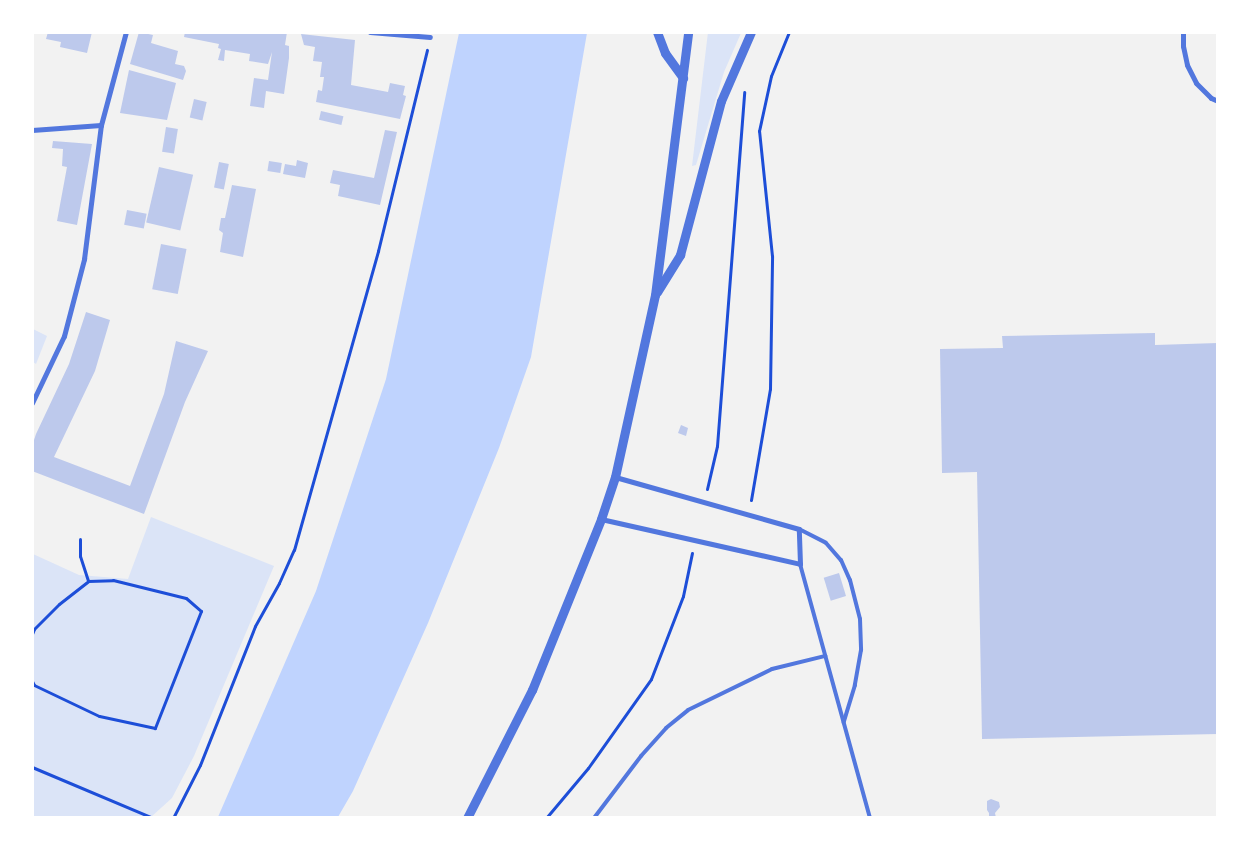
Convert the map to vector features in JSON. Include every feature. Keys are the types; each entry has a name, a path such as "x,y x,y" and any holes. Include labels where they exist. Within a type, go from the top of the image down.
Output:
{"street":[{"path":"32,403 64,336 84,259 101,125 126,32"},
{"path":"370,32 430,37"},
{"path":"657,32 665,53 682,78"},
{"path":"467,818 532,690 601,519 615,476 655,294 688,32"},
{"path":"655,294 680,254 721,101 752,32"},
{"path":"1183,32 1183,46 1187,65 1196,83 1211,98 1218,101"},
{"path":"32,130 101,125"},
{"path":"601,519 800,564 799,529 615,476"}],"lane":[{"path":"799,529 826,543 841,560 850,580 860,619 861,650 855,685 844,722"},
{"path":"800,564 870,818"},
{"path":"594,818 641,756 666,728 688,710 772,669 826,656"}],"path":[{"path":"748,514 770,389 772,256 759,131 771,76 789,32"},
{"path":"173,818 200,765 255,626 279,584 294,550 378,251 430,37"},
{"path":"706,493 717,446 744,88"},
{"path":"80,539 80,556 88,581"},
{"path":"546,818 588,768 651,679 683,596 694,549"},
{"path":"32,634 34,629 59,604 88,581 113,580 186,598 201,611 155,728 99,716 34,685 32,681"},
{"path":"32,768 152,818"}],"shaded area":[{"path":"708,32 741,33 724,72 696,165 692,166"},
{"path":"33,329 47,336 36,364 33,362"},
{"path":"151,517 274,566 194,756 172,798 151,817 33,818 33,554 79,575 128,579"}],"water":[{"path":"459,33 587,33 531,357 499,448 428,623 353,791 338,817 218,817 316,591 386,379"}],"building":[{"path":"48,32 92,32 87,53 60,47 61,42 46,39"},
{"path":"139,32 153,35 151,43 178,51 175,64 184,66 186,71 183,80 130,64"},
{"path":"185,32 287,32 285,45 289,46 289,58 284,94 266,91 264,108 250,106 254,78 268,80 272,52 268,64 249,61 250,54 225,50 224,61 218,60 221,49 218,48 219,44 184,37"},
{"path":"301,34 355,40 351,85 388,92 390,83 405,86 403,95 406,96 400,119 316,102 318,90 322,91 324,77 320,77 322,62 313,61 315,47 304,45"},
{"path":"129,70 176,83 167,120 120,113"},
{"path":"194,99 207,102 202,120 190,118"},
{"path":"321,111 343,116 341,125 319,120"},
{"path":"166,127 178,129 174,154 162,152"},
{"path":"385,130 397,132 380,205 338,196 340,185 330,183 333,170 374,178"},
{"path":"53,141 92,144 77,225 57,221 67,167 62,166 63,149 52,148"},
{"path":"297,160 308,163 305,178 283,174 285,164 296,166"},
{"path":"269,161 282,163 280,173 267,171"},
{"path":"219,162 229,164 224,189 214,188"},
{"path":"159,167 193,175 180,230 146,223"},
{"path":"232,185 256,189 243,257 220,252 223,233 219,230 221,218 225,218"},
{"path":"127,210 147,214 144,229 124,225"},
{"path":"161,244 187,249 178,294 152,289"},
{"path":"86,312 110,320 95,371 54,457 130,486 164,394 176,341 208,351 185,402 144,514 32,471 32,446 36,434 69,364"},
{"path":"1155,333 1155,345 1218,343 1218,734 982,739 977,472 942,473 940,349 1003,348 1002,336"},
{"path":"681,425 688,428 686,436 678,433"},
{"path":"839,573 846,596 831,601 824,578"},
{"path":"991,799 999,802 1000,807 995,813 996,818 989,818 987,801"}]}
